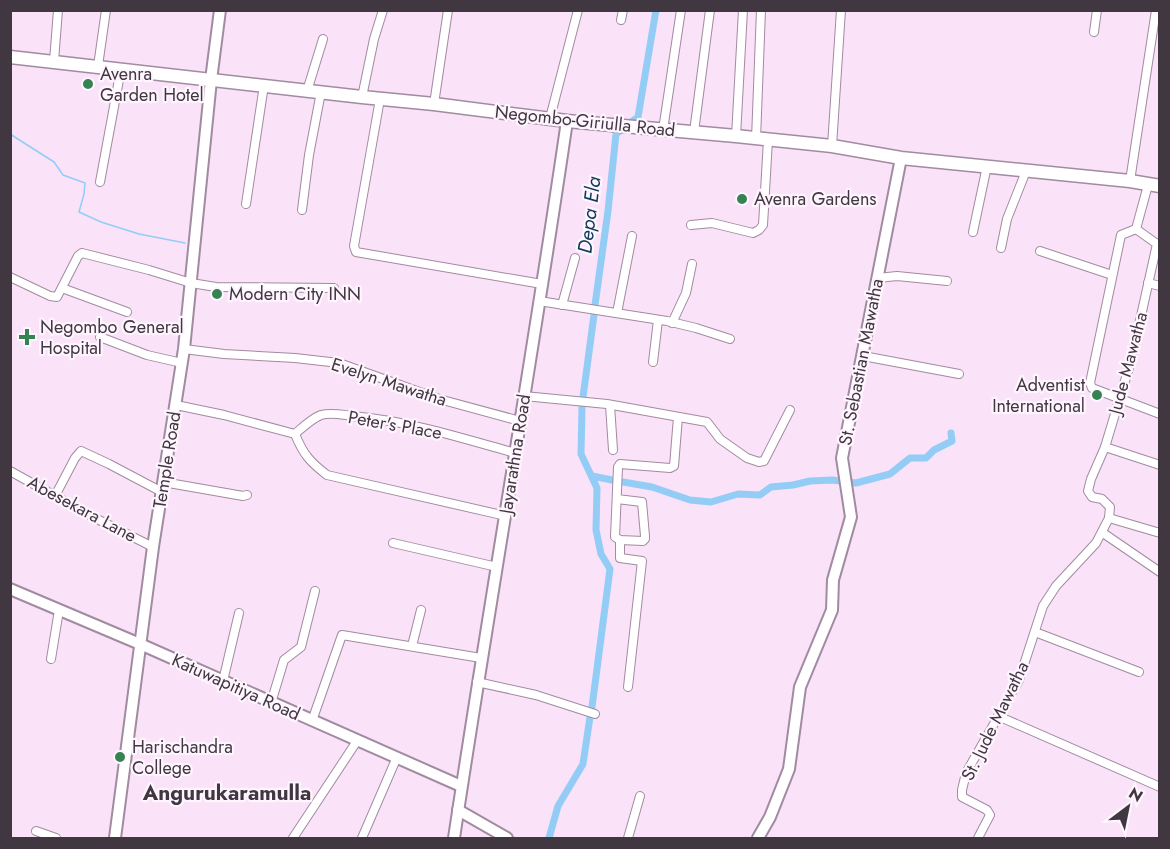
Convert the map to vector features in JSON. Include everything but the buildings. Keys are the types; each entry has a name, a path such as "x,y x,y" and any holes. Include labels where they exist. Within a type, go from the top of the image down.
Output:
{"main road":[{"name":"Negombo-Giriulla Road","path":"10,57 567,121 832,146 901,158 1154,185"}],"street":[{"path":"54,61 58,10"},
{"path":"98,66 106,10"},
{"name":"Temple Road","path":"116,838 153,547 184,349 220,10"},
{"path":"362,97 374,39 383,10"},
{"path":"434,104 448,10"},
{"path":"550,118 578,10"},
{"path":"621,21 623,10"},
{"path":"663,130 681,10"},
{"path":"694,132 710,10"},
{"path":"736,136 743,10"},
{"path":"691,225 712,223 753,233 763,225 761,10"},
{"path":"832,146 841,10"},
{"path":"1094,32 1097,10"},
{"path":"1130,182 1156,10"},
{"path":"307,90 323,39"},
{"path":"100,182 122,69"},
{"path":"246,204 264,85"},
{"path":"302,210 309,155 321,92"},
{"path":"380,99 354,246 356,252 542,284"},
{"name":"Jayarathna Road","path":"454,838 567,121"},
{"name":"St. Sebastian Mawatha","path":"758,838 770,817 789,769 800,687 832,610 833,580 851,517 842,458 901,158"},
{"path":"973,232 987,166"},
{"path":"1000,248 1007,219 1026,171"},
{"path":"1154,185 1136,229 1121,235 1090,383 1092,388 1160,414"},
{"name":"Jude Mawatha","path":"1109,518 1110,507 1102,500 1092,497 1089,491 1131,361 1157,244 1136,229"},
{"path":"617,313 632,236"},
{"path":"1040,251 1112,275"},
{"path":"10,277 57,297 78,256 82,253 191,283 216,287 334,288"},
{"path":"562,305 574,258"},
{"path":"672,323 686,293 692,264"},
{"path":"878,278 897,276 947,281"},
{"path":"1148,283 1160,286"},
{"path":"62,288 127,312"},
{"path":"539,301 696,327 730,339"},
{"path":"653,362 658,320"},
{"path":"100,337 147,355 182,363"},
{"name":"Evelyn Mawatha","path":"184,349 339,363 439,399 520,421"},
{"path":"862,356 959,374"},
{"path":"524,396 610,405 707,422 720,439 747,458 759,462 764,461 790,410"},
{"path":"176,405 295,434 302,451 312,464 327,475 506,516"},
{"path":"610,405 614,450"},
{"name":"Peter's Place","path":"295,434 308,422 322,415 334,414 371,418 440,432 515,453"},
{"path":"617,499 642,502 645,536 643,541 620,540 615,537 618,467 620,464 670,468 674,466 678,417"},
{"path":"1105,447 1160,465"},
{"path":"55,496 75,458 81,452 162,487 248,495"},
{"name":"Abesekara Lane","path":"10,471 153,547"},
{"path":"1109,518 1160,533"},
{"name":"St. Jude Mawatha","path":"982,837 990,815 987,810 962,797 966,773 1019,680 1043,606 1056,586 1096,543 1109,518"},
{"path":"1103,532 1160,572"},
{"path":"620,540 620,558 642,561 628,687"},
{"path":"393,543 497,567"},
{"name":"Katuwapitiya Road","path":"10,589 461,786"},
{"path":"271,703 284,660 301,647 315,591"},
{"path":"51,659 59,609"},
{"path":"412,646 422,610"},
{"path":"223,681 239,613"},
{"path":"1035,632 1139,672"},
{"path":"312,721 342,635 482,658"},
{"path":"477,682 536,695 595,714"},
{"path":"998,716 1160,787"},
{"path":"293,838 357,741"},
{"path":"362,838 397,757"},
{"path":"628,838 639,796"},
{"path":"458,810 507,838"},
{"path":"36,831 56,838"}],"waterway":[{"path":"631,122 638,117 656,10"},
{"name":"Depa Ela","path":"595,305 616,134 620,131"},
{"path":"10,134 54,162 63,175 85,183 79,212 101,222 139,234 185,243"},
{"path":"583,397 594,315"},
{"path":"582,407 581,454 597,488 596,530 601,554 610,569 592,707"},
{"path":"623,482 652,487 690,500 711,502 738,494 760,495 771,487 810,481 832,480 856,483 890,474 910,458 926,458 934,450 952,441 951,433"},
{"path":"592,476 612,480"},
{"path":"549,838 558,806 583,764 590,717"}],"place":[{"name":"Avenra Garden Hotel","path":"88,84"},
{"name":"Avenra Gardens","path":"742,199"},
{"name":"Modern City INN","path":"217,294"},
{"name":"Negombo General Hospital","path":"27,337"},
{"name":"Adventist International","path":"1097,395"},
{"name":"Harischandra College","path":"120,757"}],"district":[{"name":"Angurukaramulla","path":"227,793"}]}
